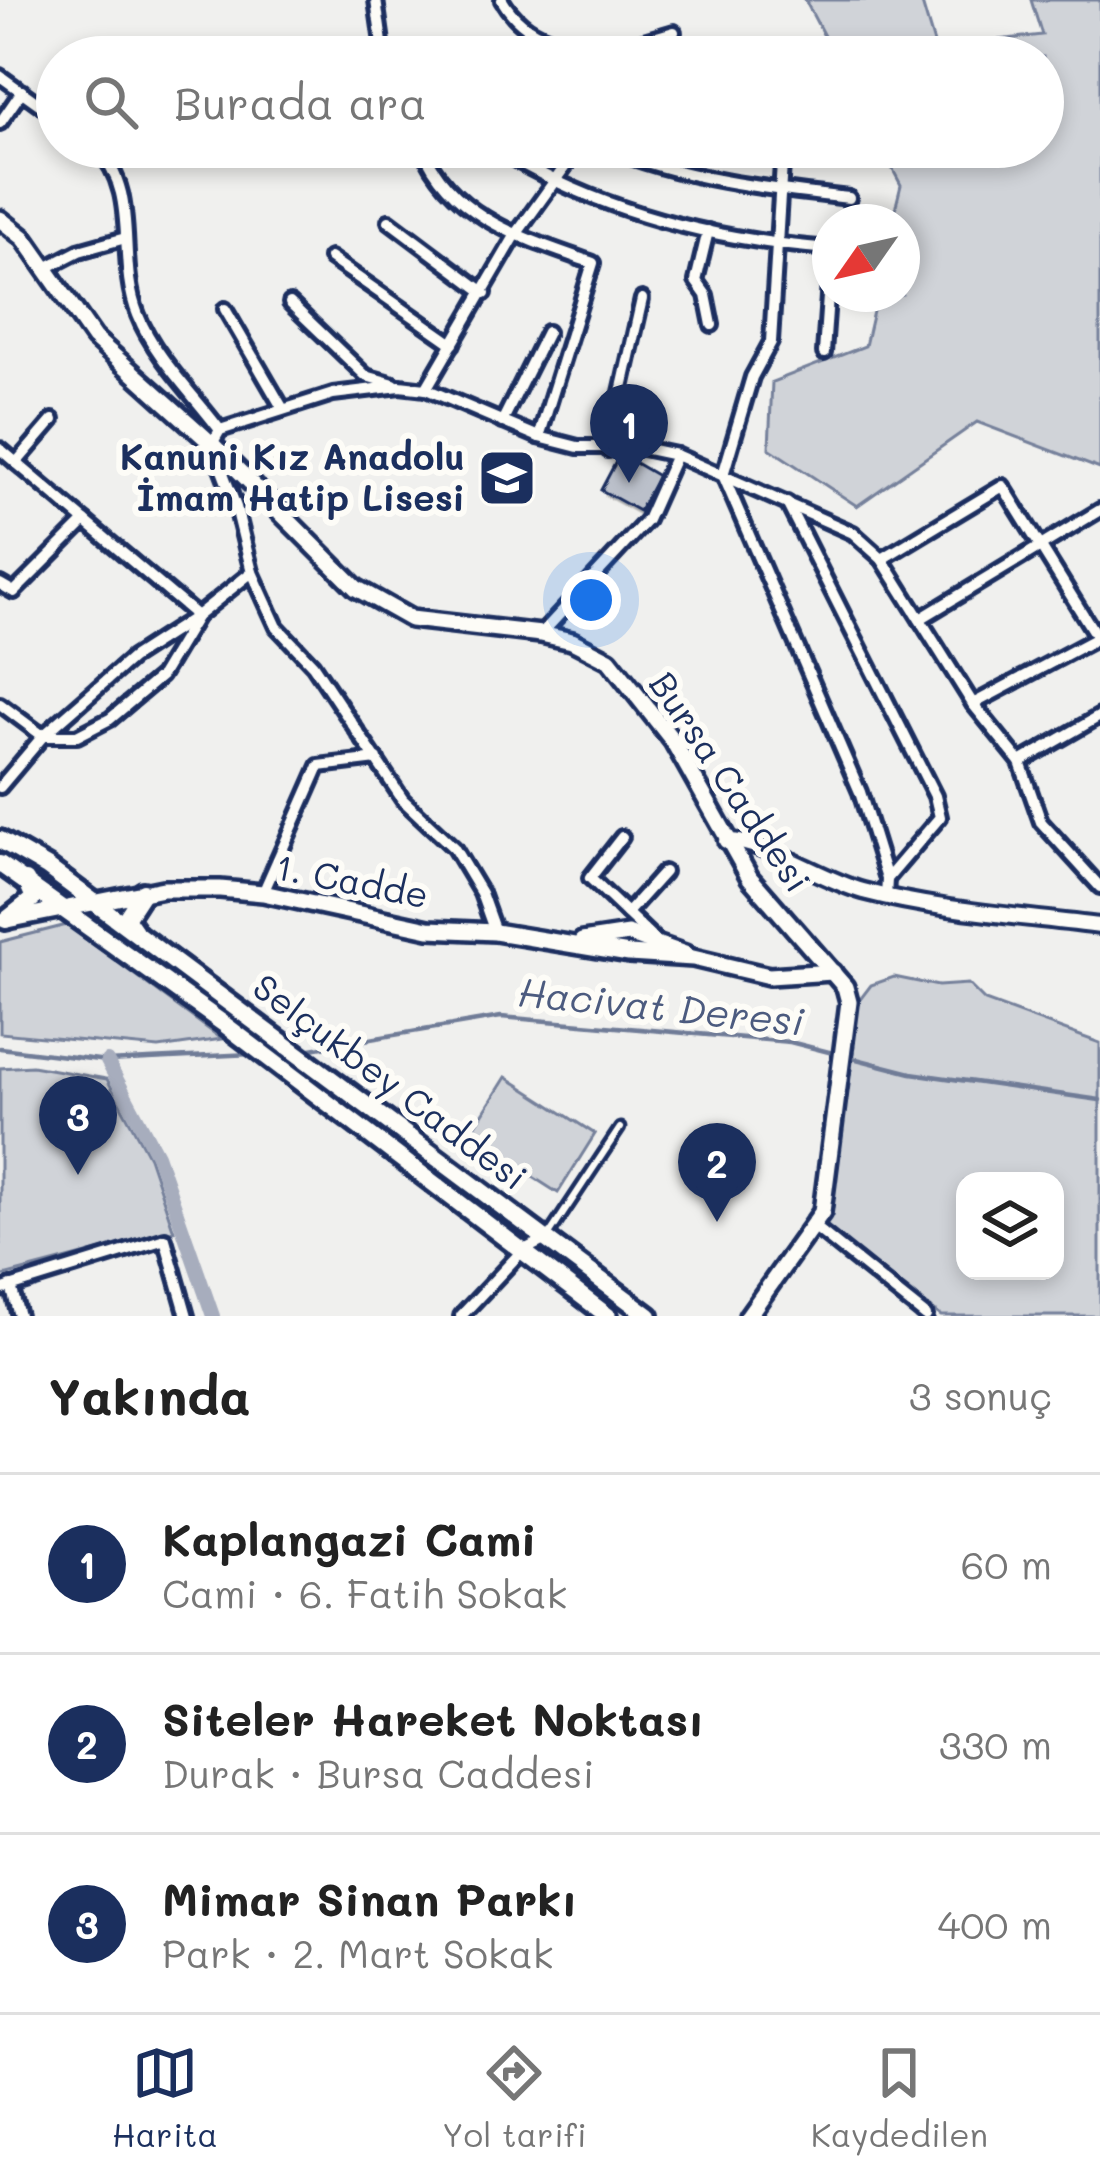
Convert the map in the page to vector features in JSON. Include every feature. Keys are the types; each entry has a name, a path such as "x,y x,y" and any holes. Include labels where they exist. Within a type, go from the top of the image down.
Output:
{"main road":[{"name":"Bursa Caddesi","path":"2,225 44,269 94,338 216,437 356,588 382,607 410,619 572,641 609,660 673,741 725,841 750,878 833,972 849,1003 815,1227 748,1316"},
{"name":"Selçukbey Caddesi","path":"0,840 91,901 649,1316"},
{"name":"Selçukbey Caddesi","path":"0,864 224,1024 608,1316"},
{"path":"3,921 34,898 25,879"},
{"name":"1. Cadde","path":"3,921 143,892 263,893 429,929 495,932 693,958"},
{"path":"143,892 126,917 144,940"},
{"path":"566,944 628,934 654,939 693,958 770,976 833,972"},
{"path":"399,1158 416,1146"}],"street":[{"path":"376,0 381,36"},
{"path":"502,0 539,36"},
{"path":"663,36 674,32"},
{"path":"0,76 36,101"},
{"path":"0,123 22,91"},
{"path":"109,168 125,194 122,239 139,318 216,437 252,572 277,627 313,664 404,800 454,848 481,893 495,932"},
{"path":"435,168 455,197 515,236 593,263 539,437"},
{"path":"528,168 555,185 708,231 812,248"},
{"path":"426,389 515,236 566,168"},
{"path":"676,168 779,190 849,198"},
{"path":"781,168 771,342 746,394 722,475 807,659 887,879 886,897"},
{"path":"389,221 485,293"},
{"path":"708,231 696,280 706,295 712,325"},
{"path":"44,269 79,251 122,239"},
{"path":"330,258 453,344"},
{"path":"608,450 642,299"},
{"path":"290,303 366,376 426,389 539,437 608,450 638,447 676,454 853,533 882,559 973,704 1020,762 1041,822 1097,882"},
{"path":"225,308 283,410"},
{"path":"824,353 827,312"},
{"path":"502,422 547,332"},
{"path":"216,437 333,394 400,386"},
{"path":"16,464 53,420"},
{"path":"0,449 197,616"},
{"path":"541,634 647,520 676,454"},
{"path":"882,559 1003,486 1099,640 973,704"},
{"path":"787,503 935,796 940,817 929,836 887,879"},
{"path":"920,619 1100,510"},
{"path":"0,584 14,592 85,521"},
{"path":"0,787 43,736 132,658 197,616 252,572"},
{"path":"0,704 43,736 77,736 110,719 160,676 197,616"},
{"path":"1020,762 1100,716"},
{"path":"263,893 319,766 376,759"},
{"path":"622,837 590,878 654,939"},
{"path":"725,841 742,840 819,878 886,897 1100,926"},
{"path":"627,913 664,872"},
{"path":"815,1227 926,1316"},
{"path":"20,1316 5,1288 165,1239 187,1316"},
{"path":"460,1316 522,1251 546,1239"}],"lane":[{"path":"546,1239 620,1129"}],"shaded area":[{"path":"805,0 921,0 932,36 824,36"},
{"path":"1031,0 1100,0 1100,469 977,422 857,506 769,448 772,382 865,346 873,312 920,312 920,204 896,204 901,185 892,168 1064,168 1064,36 1033,36 1042,35"},
{"path":"67,925 222,1039 159,1048 0,1033 0,942"},
{"path":"894,977 938,986 968,984 985,1001 1100,1043 1100,1316 941,1316 825,1226 858,1002 871,985"},
{"path":"32,1066 107,1079 149,1157 174,1231 0,1277 0,1068"},
{"path":"506,1077 595,1134 558,1193 469,1136"}],"building":[{"path":"620,454 658,476 639,511 601,490"}],"waterway":[{"name":"Hacivat Deresi","path":"305,1050 501,1017 790,1042 911,1073 1100,1100"},
{"name":"Hacivat Deresi","path":"0,1048 107,1061 252,1054"},
{"path":"107,1061 157,1155 213,1316"}],"place":[{"name":"Kanuni Kız Anadolu İmam Hatip Lisesi","path":"507,478"},
{"name":"Kaplangazi Cami","path":"629,483"},
{"name":"Mimar Sinan Parkı","path":"78,1175"},
{"name":"Siteler Hareket Noktası","path":"717,1222"}]}
